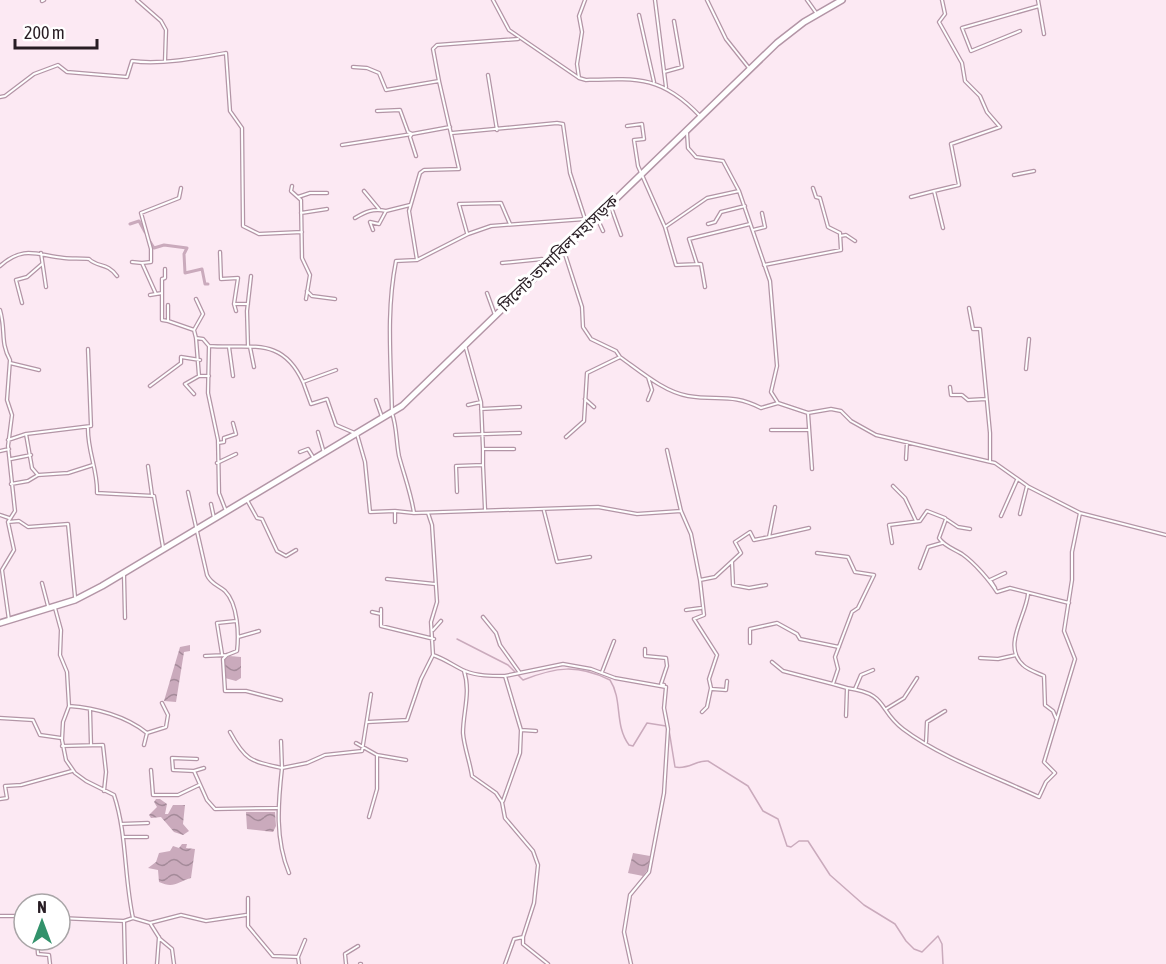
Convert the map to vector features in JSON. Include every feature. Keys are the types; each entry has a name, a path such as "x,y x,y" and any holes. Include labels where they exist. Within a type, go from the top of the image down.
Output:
{"highway":[{"name":"সিলেট-তামাবিল মহাসড়ক","path":"0,623 75,600 124,575 163,548 392,413 495,315 587,221 596,216 642,173 786,34 842,0"}],"street":[{"path":"137,0 161,21 166,30 165,61"},
{"path":"494,0 509,30 579,78 586,80 633,78 655,83 666,87 685,100 700,116"},
{"path":"579,78 577,64 582,32 579,16 585,0"},
{"path":"655,0 666,87"},
{"path":"707,0 718,27 750,69"},
{"path":"807,0 817,14"},
{"path":"911,197 959,185 951,144 1000,127 987,112 980,96 965,81 962,63 939,22 945,15 942,0"},
{"path":"1038,0 1044,34"},
{"path":"1020,31 971,51 962,28 1039,6"},
{"path":"639,15 655,83"},
{"path":"664,72 682,67 674,21"},
{"path":"417,260 410,205 422,171 459,169 434,49 437,45 520,38"},
{"path":"0,97 5,96 34,74 58,65 67,72 127,77 132,61 156,64 226,53 229,56 230,111 242,128 243,226 259,234 302,232"},
{"path":"352,67 367,68 379,73 386,90 439,81"},
{"path":"488,75 497,130"},
{"path":"402,87 402,93"},
{"path":"377,111 400,110 407,130 412,134"},
{"path":"414,513 408,478 398,453 396,425 392,413 390,292 396,261 417,260 468,234 491,226 587,221 570,172 563,124 452,133"},
{"path":"627,126 642,124 644,139 634,140 638,166 665,227 676,265 701,264 705,287"},
{"path":"342,145 450,127"},
{"path":"686,130 688,148 696,157 723,162 745,206 770,281 775,313 777,366 771,392 778,403"},
{"path":"412,134 410,137 416,156"},
{"path":"1014,175 1034,171"},
{"path":"292,186 291,191 301,200 302,258 310,275 306,299"},
{"path":"132,262 151,262 151,249 141,213 179,198 181,188"},
{"path":"764,265 841,250 840,236 828,226 820,198 816,197 813,188"},
{"path":"665,227 707,198 739,190"},
{"path":"364,191 379,209"},
{"path":"934,191 943,228"},
{"path":"298,197 310,193 327,193"},
{"path":"468,234 459,204 501,203 510,224"},
{"path":"610,203 621,235"},
{"path":"355,218 361,213 379,209 386,211 410,205"},
{"path":"708,225 715,222 721,212 745,206"},
{"path":"301,213 327,209"},
{"path":"373,230 370,222 379,224 386,211"},
{"path":"752,231 765,227 762,213"},
{"path":"596,216 603,231"},
{"path":"697,264 689,239 750,224"},
{"path":"840,236 846,235 855,241"},
{"path":"563,248 582,307 584,327 591,339 616,351 620,357 648,376 686,396 744,399 761,408 778,403 808,413 831,409 841,411 866,431 990,461 1027,486 1080,513 1166,535"},
{"path":"220,252 221,279 238,279 234,304 236,311"},
{"path":"41,253 46,287"},
{"path":"0,266 16,254 41,253 63,258 89,259 111,268 117,276"},
{"path":"502,263 542,259 548,262"},
{"path":"142,263 156,294"},
{"path":"22,303 16,280 27,277 42,264"},
{"path":"165,269 162,320 194,330"},
{"path":"251,276 248,304 249,346 254,367"},
{"path":"307,291 312,296 335,299"},
{"path":"487,292 495,315"},
{"path":"150,295 162,293"},
{"path":"195,299 203,314 194,330 200,360 199,376"},
{"path":"234,304 248,304"},
{"path":"168,305 168,321"},
{"path":"969,308 973,329 980,329 990,433 990,461"},
{"path":"0,310 3,321 2,350 10,363 7,400 12,416 8,440 15,511 8,520 14,550 3,565 1,576 9,620"},
{"path":"196,338 203,339 209,346 208,393 218,444 219,493 226,511"},
{"path":"1026,369 1029,339"},
{"path":"465,344 481,402 485,509"},
{"path":"209,346 276,349 296,366 311,404 327,399 336,425 357,434 365,462 370,512 428,513 485,509 598,507 637,514 681,511"},
{"path":"229,347 233,376"},
{"path":"8,440 26,434 87,427 92,423 88,349"},
{"path":"150,386 181,363 182,357 200,360"},
{"path":"566,437 584,421 587,373 620,357"},
{"path":"10,363 39,370"},
{"path":"303,382 336,370"},
{"path":"194,394 185,384 199,376 209,376"},
{"path":"648,376 652,390 648,400"},
{"path":"950,387 951,395 962,395 968,400 986,399"},
{"path":"585,399 594,407"},
{"path":"376,400 383,418"},
{"path":"468,405 481,402"},
{"path":"481,409 520,407"},
{"path":"808,413 812,469"},
{"path":"218,444 224,442 224,438 236,434 232,423"},
{"path":"87,427 96,471 97,493 100,495 152,495"},
{"path":"771,430 808,430"},
{"path":"318,432 324,454"},
{"path":"455,435 520,433"},
{"path":"26,434 32,468 38,475"},
{"path":"906,459 907,442"},
{"path":"0,450 9,449"},
{"path":"300,452 308,449 314,460"},
{"path":"483,449 514,449"},
{"path":"667,450 681,511 692,534 700,580 701,608 704,615 694,619 717,655 709,679 711,688 707,707 702,712"},
{"path":"217,463 236,454"},
{"path":"11,459 31,455"},
{"path":"11,484 28,481 38,475 68,473 93,465"},
{"path":"457,492 456,466 483,465"},
{"path":"148,466 152,495 157,502 163,548"},
{"path":"1001,516 1017,480"},
{"path":"893,486 905,498 916,522"},
{"path":"1020,514 1027,486"},
{"path":"188,492 207,575 213,584 226,592 236,621 238,637 237,651 225,655 205,656"},
{"path":"248,498 257,518 262,519 277,551 286,556 296,550"},
{"path":"211,504 214,518"},
{"path":"769,537 775,507"},
{"path":"544,509 557,562 590,556"},
{"path":"395,511 395,522"},
{"path":"892,543 889,525 921,521 927,511 958,527 970,529"},
{"path":"368,722 406,720 421,679 434,655 431,622 437,602 432,525 428,513"},
{"path":"772,662 783,671 875,695 902,728 936,750 1039,797 1046,782 1055,773 1044,762 1075,659 1073,648 1066,639 1064,631 1069,603 1072,552 1080,513"},
{"path":"0,515 8,520 20,521 27,527 68,524 75,600"},
{"path":"946,519 945,527 939,538 942,543 964,555 978,567 992,588 995,588"},
{"path":"700,580 715,577 741,553 735,542 750,532 754,540 809,528"},
{"path":"920,568 928,547 942,543"},
{"path":"817,553 848,556 855,572 874,575 858,608 852,612 835,657 838,669 833,684"},
{"path":"732,561 733,585 749,588 766,585"},
{"path":"1005,573 990,580 997,592 1010,588 1069,603"},
{"path":"124,575 126,618"},
{"path":"387,579 435,584"},
{"path":"42,583 61,630 60,656 67,672 69,706 63,722 62,746 66,760 73,770 114,795 121,824 125,875 133,918"},
{"path":"1028,594 1027,606 1014,637 1017,655 1024,667 1044,676 1045,705 1053,711 1057,720"},
{"path":"686,610 701,608"},
{"path":"381,609 380,628 434,639"},
{"path":"372,612 381,614"},
{"path":"483,617 520,673"},
{"path":"236,621 217,623 225,655 223,659 225,691 246,691 281,700"},
{"path":"433,630 441,621"},
{"path":"750,643 750,629 777,622 797,634 800,639 839,647"},
{"path":"238,637 259,632"},
{"path":"602,673 614,641"},
{"path":"631,964 624,932 630,894 649,873 664,794 668,729 664,708 666,687 662,684 667,666 666,658 645,656 645,650"},
{"path":"434,655 451,661 464,671 484,676 505,676 563,664 615,678 666,687"},
{"path":"980,658 999,659 1017,655"},
{"path":"855,689 861,675 873,670"},
{"path":"464,671 467,680 467,711 463,730 472,776 496,793 502,802 505,818 533,851 538,865 534,903 523,944 548,964"},
{"path":"502,802 505,800 520,753 521,730 505,676"},
{"path":"886,709 904,698 917,678"},
{"path":"711,688 726,690 727,681"},
{"path":"846,716 847,688"},
{"path":"230,732 241,753 258,763 282,768 307,763 325,755 362,751 371,694"},
{"path":"147,733 166,727 168,715 162,703"},
{"path":"69,706 90,708 135,723 147,733"},
{"path":"90,708 91,745"},
{"path":"926,742 927,722 945,711"},
{"path":"0,718 33,720 40,735 62,738"},
{"path":"521,730 536,731"},
{"path":"144,745 147,733"},
{"path":"281,741 282,768 277,808 282,856 290,873"},
{"path":"356,743 377,755 406,760"},
{"path":"62,746 103,745 106,772 104,791"},
{"path":"369,817 377,789 377,755"},
{"path":"196,759 172,758 173,770 194,771 204,768"},
{"path":"0,799 7,798 5,786 21,785 73,770"},
{"path":"151,770 153,795 178,795 199,785"},
{"path":"194,771 207,800 215,809 277,808"},
{"path":"121,824 148,823"},
{"path":"123,837 147,837"},
{"path":"248,898 246,915 248,926 273,956 298,957"},
{"path":"72,919 124,921 133,918 150,923 175,916 206,921 246,915"},
{"path":"124,921 125,964"},
{"path":"150,923 159,938 172,949 174,964"},
{"path":"504,964 514,939 524,937"},
{"path":"157,964 159,938"},
{"path":"299,964 298,957 305,940"},
{"path":"346,964 345,954 358,946"},
{"path":"38,952 38,954 49,955 50,964"}],"water":[{"path":"190,645 190,651 184,652 176,702 164,701 180,647"},
{"path":"229,656 241,657 241,678 236,681 225,678 224,660"},
{"path":"156,799 167,804 165,814 168,814 173,805 185,805 183,824 189,831 183,835 174,832 161,817 151,818 149,815 157,807 154,802"},
{"path":"246,812 275,812 276,826 273,832 247,829"},
{"path":"182,844 187,844 186,848 195,849 191,878 172,885 159,882 158,870 148,868 156,862 159,853 170,851 173,846 179,848"},
{"path":"633,853 650,856 648,869 643,876 628,873"}],"waterway":[{"path":"130,224 139,221 145,232"},
{"path":"149,240 154,248 164,245 187,248 184,254 185,273 202,269 205,284 208,284"},
{"path":"457,639 508,665 523,680 546,672 566,669 587,671 610,680 616,696 624,737 629,745 633,746 647,723 666,726"},
{"path":"669,730 675,767 680,768 708,761 748,786 763,811 778,819 787,846 791,847 799,841 808,841 830,875 864,905 895,924 914,949 922,952 938,936 942,944 943,964"}]}
